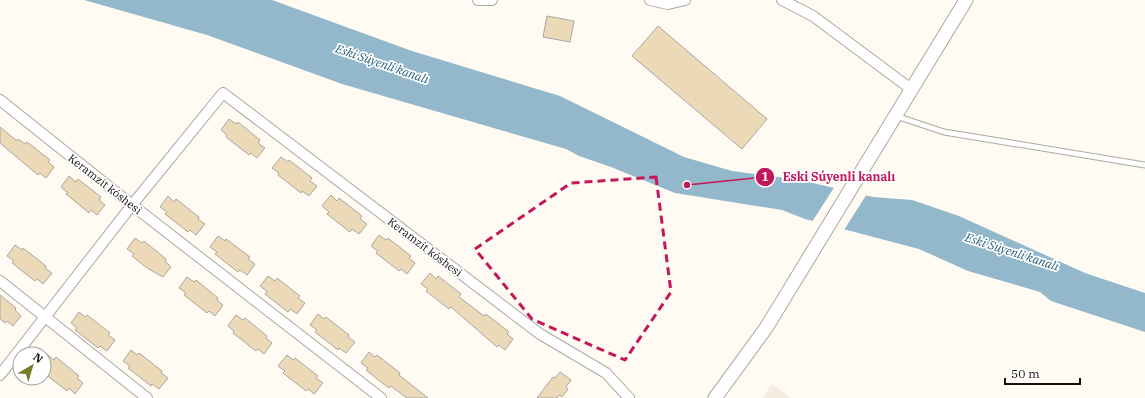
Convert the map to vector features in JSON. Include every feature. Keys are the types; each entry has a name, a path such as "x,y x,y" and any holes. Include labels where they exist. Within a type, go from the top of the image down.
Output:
{"street":[{"path":"478,0 492,0"},
{"path":"650,0 668,4 685,0"},
{"path":"782,0 813,16 911,89"},
{"path":"716,398 766,328 966,0"},
{"name":"Keramzit kóshesi","path":"132,205 223,93 540,334 606,374 629,398"},
{"name":"Keramzit kóshesi","path":"0,100 132,205 381,398"},
{"path":"0,375 46,318 132,205"},
{"path":"0,281 147,398"}],"lane":[{"path":"896,116 944,132 1145,165"}],"highlighted area":[{"path":"656,177 671,292 625,360 532,319 475,249 571,183"}],"shaded area":[{"path":"772,384 792,398 762,398"}],"water":[{"path":"84,0 272,0 412,51 560,96 684,157 732,171 800,180 873,197 912,200 959,216 1085,273 1145,293 1145,332 1051,301 1040,292 968,271 919,249 805,219 782,210 675,193 611,167 579,156 566,149 342,84 207,35"}],"pier":[{"path":"835,186 867,194 844,230 812,222"}],"building":[{"path":"547,16 574,21 570,42 543,37"},
{"path":"658,26 767,119 742,149 632,56"},
{"path":"229,119 236,124 238,122 260,140 258,143 265,148 257,158 251,153 249,155 226,137 227,135 221,130"},
{"path":"0,127 17,141 18,139 25,144 27,142 50,160 48,162 54,167 46,178 40,173 38,175 0,143"},
{"path":"281,157 288,162 289,160 312,178 310,181 317,186 309,196 302,191 301,193 278,175 279,173 272,168"},
{"path":"69,176 76,182 78,179 101,197 99,200 105,205 97,215 91,210 89,213 66,194 68,193 61,187"},
{"path":"331,195 337,201 339,198 362,216 360,219 367,224 359,234 352,229 350,232 327,214 329,212 322,206"},
{"path":"168,196 174,202 176,199 199,217 198,219 205,224 196,235 190,230 188,232 165,214 167,212 160,207"},
{"path":"379,235 386,240 388,238 411,256 409,258 415,263 407,274 401,269 399,271 376,253 378,251 371,246"},
{"path":"218,236 225,241 226,239 250,257 248,259 255,264 247,275 240,270 238,272 215,254 217,252 210,247"},
{"path":"135,238 142,243 144,241 166,259 165,261 171,267 163,277 147,268 132,256 134,254 127,249"},
{"path":"15,245 22,250 23,248 46,266 45,268 52,273 43,284 37,279 35,281 12,263 14,261 7,256"},
{"path":"430,273 436,279 438,276 461,294 459,297 484,316 486,314 509,332 507,334 513,339 505,350 499,345 497,347 451,307 449,309 426,291 428,289 421,284"},
{"path":"268,276 275,281 277,278 300,296 298,298 305,303 297,314 290,309 288,312 265,294 267,291 260,286"},
{"path":"187,277 194,282 196,280 218,298 217,300 223,305 215,316 209,311 207,313 184,295 186,293 179,288"},
{"path":"0,295 16,308 15,310 21,316 13,326 7,321 5,323 0,319"},
{"path":"79,312 85,317 87,315 110,333 108,335 115,340 107,351 100,346 98,348 75,330 77,328 71,323"},
{"path":"318,314 324,319 326,317 349,335 348,337 355,342 346,353 339,348 338,350 315,332 317,330 310,325"},
{"path":"236,315 243,320 245,318 267,336 266,338 272,343 264,354 258,349 256,351 233,333 234,331 228,326"},
{"path":"131,350 137,355 139,353 162,371 161,373 168,378 159,389 152,384 151,386 128,368 130,366 123,361"},
{"path":"369,352 375,357 377,355 428,398 407,398 391,386 389,388 381,382 366,370 368,368 361,363"},
{"path":"287,355 293,360 295,358 318,376 316,378 323,383 314,394 308,389 306,391 283,373 285,371 278,366"},
{"path":"56,357 79,376 77,378 83,383 75,394 69,388 67,391 52,379 52,358 54,360"},
{"path":"560,372 571,380 566,387 568,389 562,397 559,395 557,398 537,398 553,377 555,378"}],"place":[{"name":"Eski Súyenli kanalı","path":"687,185"}]}
